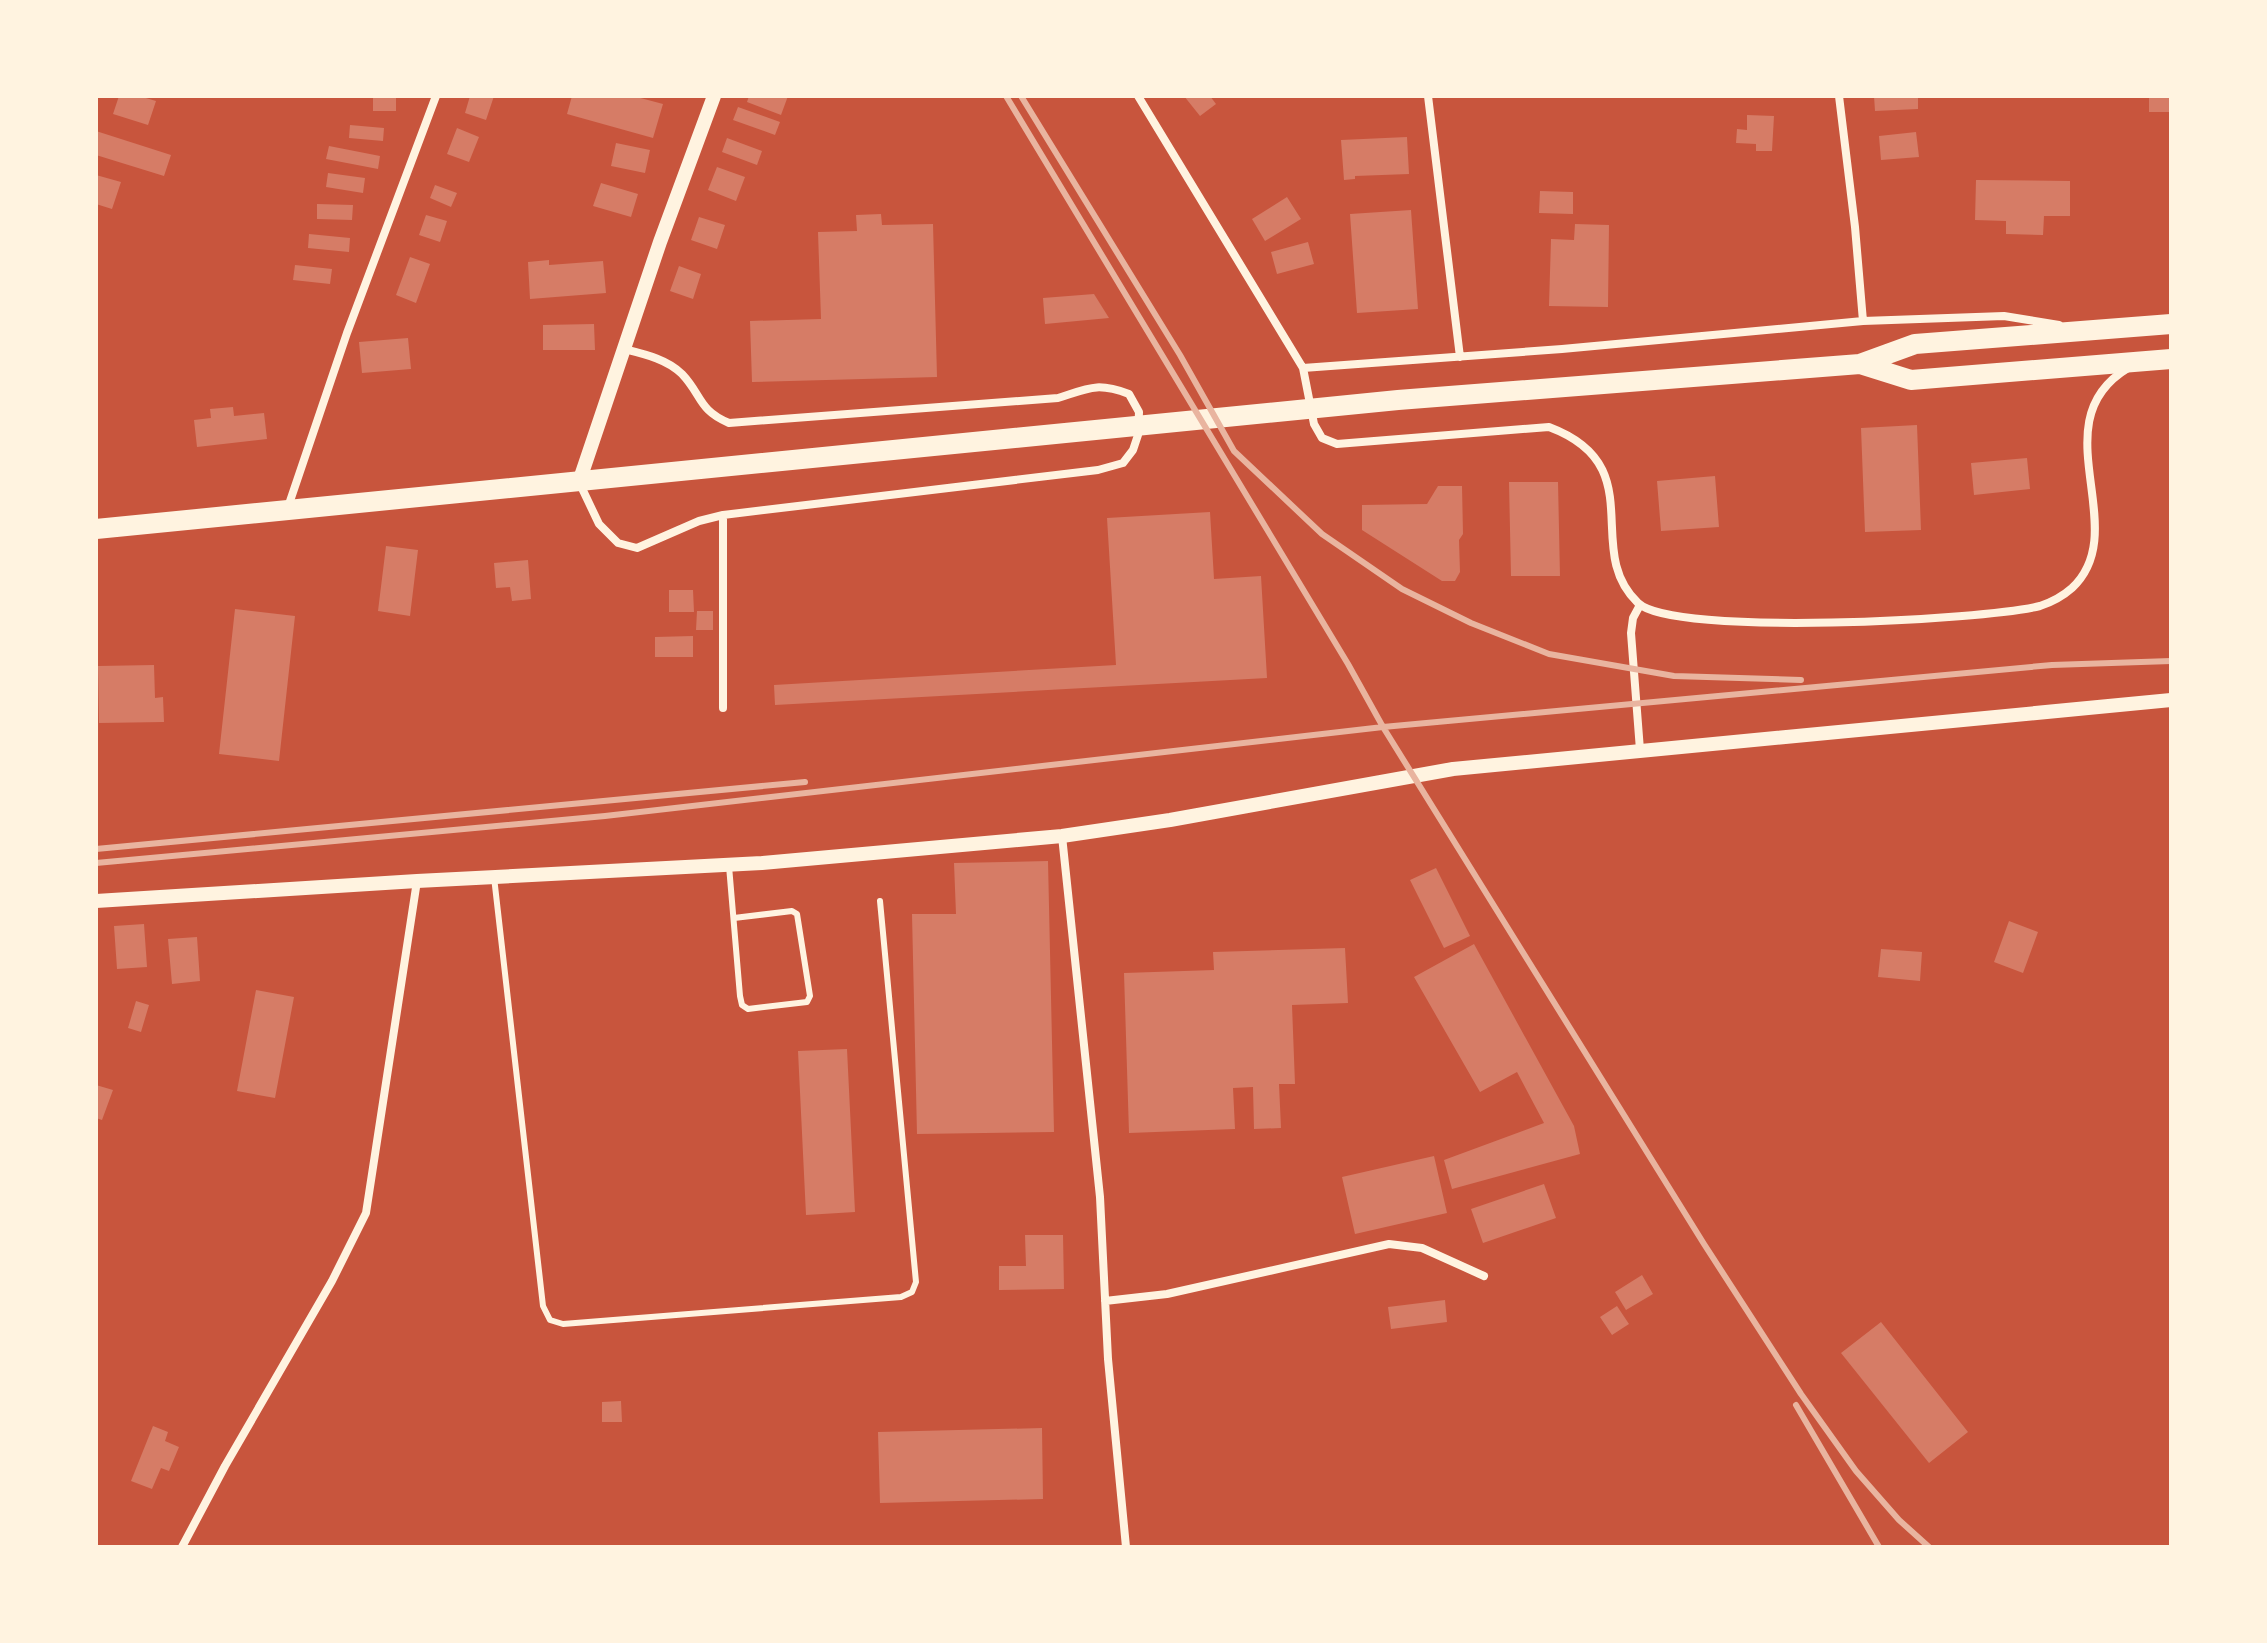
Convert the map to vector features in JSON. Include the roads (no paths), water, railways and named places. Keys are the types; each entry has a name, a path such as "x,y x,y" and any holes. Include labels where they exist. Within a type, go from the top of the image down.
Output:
{"highway":[{"path":"96,529 1398,400 1860,364 1915,344 2171,324"},
{"path":"1860,364 1911,380 2171,359"}],"street":[{"path":"286,511 347,333 436,96"},
{"path":"624,349 651,356 672,366 684,376 713,416 729,423 1058,398 1106,386 1129,394 1139,412 1138,435 1133,450 1123,463 1098,470 723,515 699,521 637,548 618,543 599,524 579,482 624,349 714,96"},
{"path":"1138,96 1303,368 1314,424 1322,438 1337,444 1549,427 1573,436 1590,449 1603,469 1615,556 1623,585 1640,605 1661,614 1691,619 1867,623 1984,613 2039,606 2055,600 2073,587 2087,566 2094,544 2087,421 2094,400 2111,379 2140,361"},
{"path":"1428,96 1460,357"},
{"path":"1839,96 1863,321"},
{"path":"1303,368 1863,321 2004,316 2090,330"},
{"path":"723,515 723,708"},
{"path":"1640,605 1633,618 1631,633 1640,750"},
{"path":"96,901 729,865 1062,836 1170,820 1453,769 2171,700"},
{"path":"1062,836 1100,1197 1108,1359 1126,1547"},
{"path":"182,1547 332,1281 366,1213 417,881"},
{"path":"1105,1301 1167,1294 1389,1244 1422,1248 1484,1276"}],"lane":[{"path":"729,865 742,1005 748,1009 807,1002 810,996 797,914 792,911 734,918"},
{"path":"494,877 543,1306 550,1320 563,1324 901,1297 912,1292 916,1282 880,901"}],"railway":[{"path":"1006,96 1383,727 1704,1244 1801,1394 1856,1471 1899,1520 1929,1547"},
{"path":"1021,96 1180,355 1234,451 1322,534 1402,589 1471,623 1549,654 1674,676 1801,680"},
{"path":"96,863 605,816 1383,727 2052,665 2171,661"},
{"path":"96,849 805,782"},
{"path":"1796,1405 1879,1547"}]}
